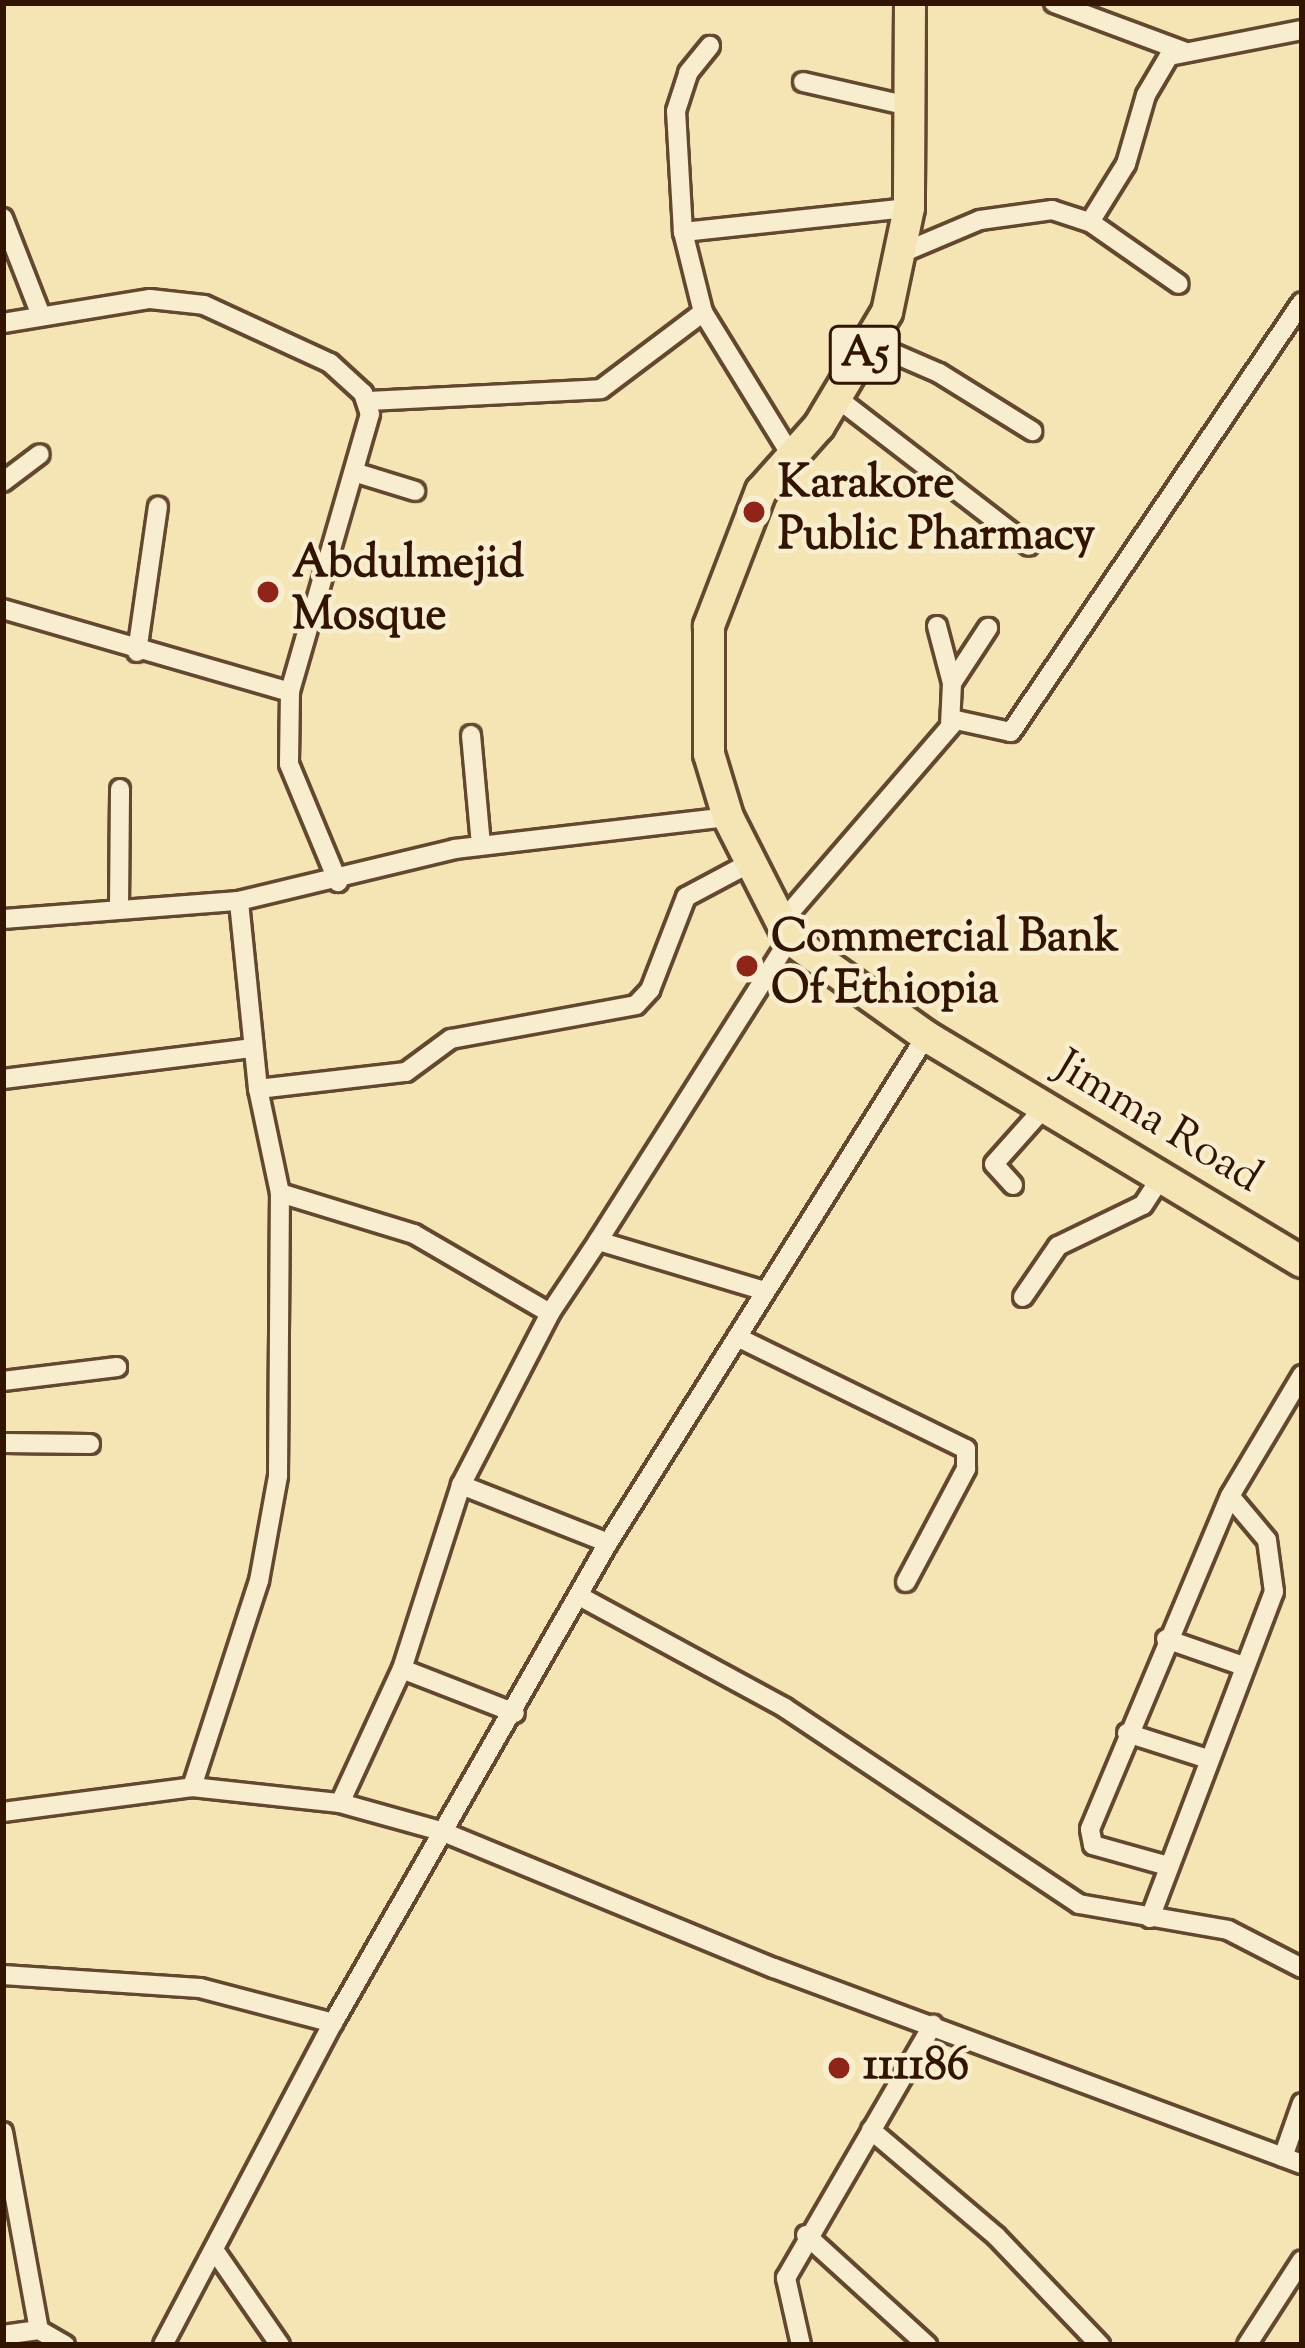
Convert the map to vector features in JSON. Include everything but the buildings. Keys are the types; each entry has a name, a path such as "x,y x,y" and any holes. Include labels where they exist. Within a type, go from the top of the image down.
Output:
{"highway":[{"name":"Jimma Road","path":"910,3 904,105 910,208 872,344 746,519 709,626 710,754 728,817 746,865 784,932 926,1036 1302,1262"}],"street":[{"path":"1054,3 1183,51"},
{"path":"1090,222 1126,164 1158,67 1183,51 1302,30"},
{"path":"710,46 688,73 676,111 683,232 704,312 791,455"},
{"path":"803,82 904,105"},
{"path":"683,232 910,208"},
{"path":"897,255 980,220 1052,210 1090,222 1179,284"},
{"path":"3,218 40,314"},
{"path":"3,323 150,299 204,305 314,353 368,401 601,389 704,312"},
{"path":"340,1803 402,1669 461,1485 550,1312 598,1241 784,932 950,726 963,718 1012,732 1302,302"},
{"path":"872,344 939,373 1032,431"},
{"path":"837,398 1029,546"},
{"path":"338,882 289,764 290,692 357,473 368,401"},
{"path":"3,482 40,454"},
{"path":"357,473 416,491"},
{"path":"137,652 158,507"},
{"path":"3,609 137,652 290,692"},
{"path":"937,626 952,683 950,726"},
{"path":"952,683 988,628"},
{"path":"471,735 481,845"},
{"path":"119,908 120,789"},
{"path":"3,919 239,901 338,882 481,845 728,817"},
{"path":"258,1089 406,1072 451,1040 636,1005 650,990 686,897 746,865"},
{"path":"192,1787 259,1581 278,1476 280,1192 258,1089 239,901"},
{"path":"163,2345 218,2254 333,2023 441,1831 515,1713 608,1543 926,1036"},
{"path":"3,1079 254,1048"},
{"path":"1013,1185 994,1164 1043,1109"},
{"path":"1024,1297 1058,1246 1132,1212 1160,1180"},
{"path":"280,1192 414,1234 550,1312"},
{"path":"598,1241 765,1292"},
{"path":"737,1336 966,1449 966,1469 906,1582"},
{"path":"3,1381 117,1366"},
{"path":"1168,1866 1090,1840 1127,1733 1230,1496 1302,1375"},
{"path":"3,1443 90,1444"},
{"path":"461,1485 608,1543"},
{"path":"1150,1918 1274,1592 1275,1565 1256,1520 1230,1496"},
{"path":"579,1596 785,1708 1078,1904 1228,1930 1302,1968"},
{"path":"1166,1639 1243,1666"},
{"path":"402,1669 515,1713"},
{"path":"1127,1733 1208,1759"},
{"path":"3,1812 192,1787 340,1803 441,1831 775,1968 1293,2161 1302,2103"},
{"path":"3,1975 200,1988 333,2023"},
{"path":"801,2345 784,2287 806,2235 934,2024"},
{"path":"871,2130 996,2236 1100,2345"},
{"path":"3,2132 39,2330"},
{"path":"806,2235 926,2345"},
{"path":"218,2254 280,2345"},
{"path":"1247,2345 1302,2260"},
{"path":"3,2335 39,2330 65,2345"}],"place":[{"name":"Karakore Public Pharmacy","path":"754,512"},
{"name":"Abdulmejid Mosque","path":"268,592"},
{"name":"Commercial Bank Of Ethiopia","path":"747,966"},
{"name":"111186","path":"839,2068"}]}
